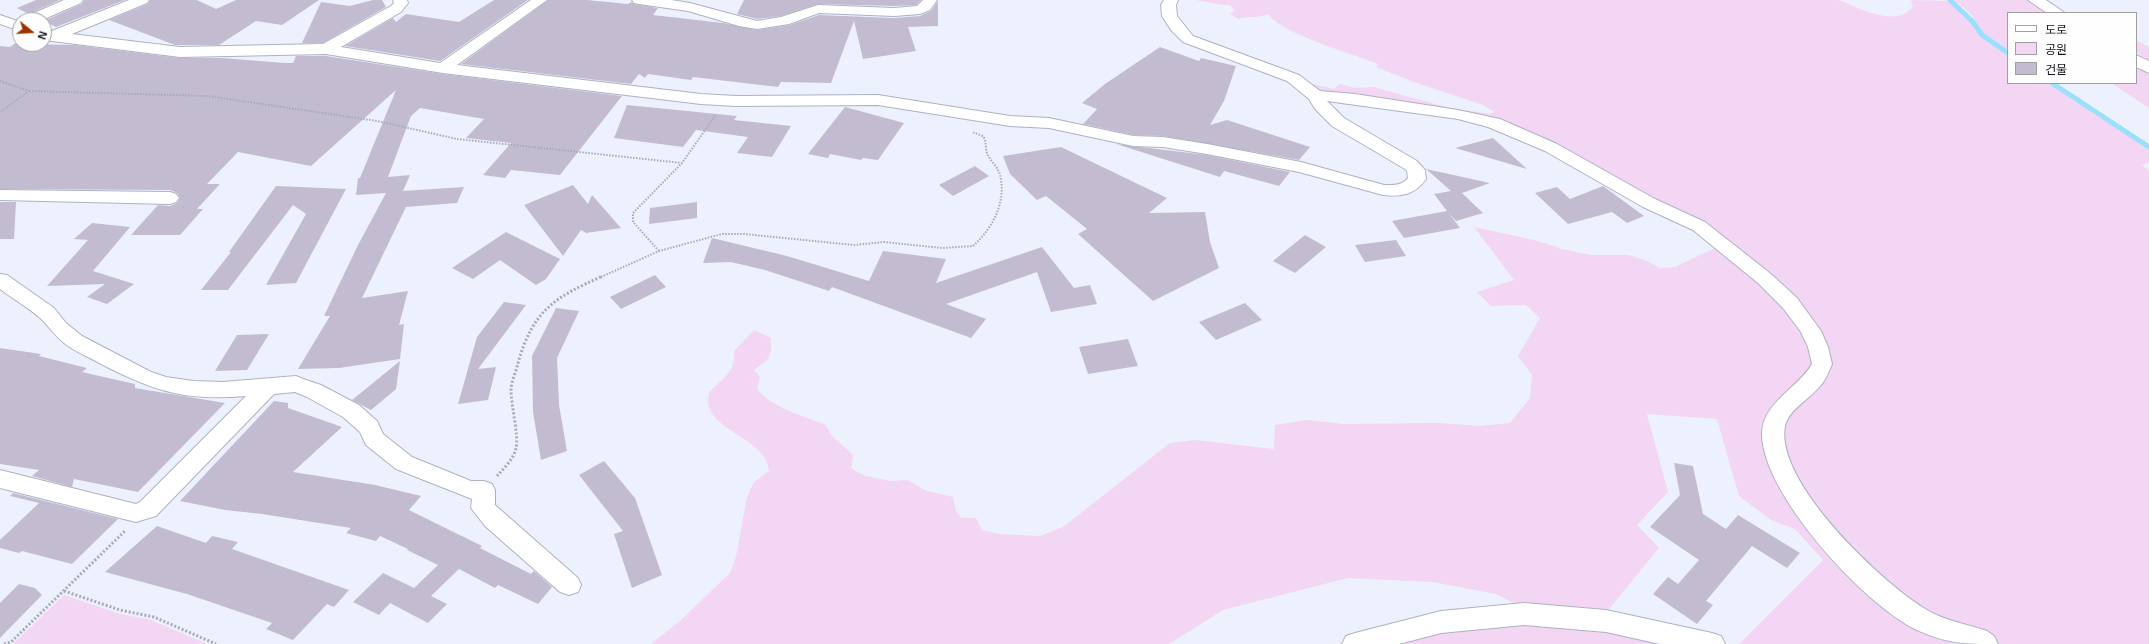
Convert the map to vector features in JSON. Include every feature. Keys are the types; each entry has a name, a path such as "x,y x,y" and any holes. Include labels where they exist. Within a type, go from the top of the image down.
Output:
{"street":[{"path":"49,12 76,0"},
{"path":"52,34 142,0"},
{"path":"326,49 396,9 401,3 400,0"},
{"path":"443,68 540,0"},
{"path":"639,0 690,7 744,23 758,25 784,21 818,9 894,12 920,10 925,7 930,0"},
{"path":"52,37 180,52 326,49 443,68 633,92 726,101 878,100 1010,121 1049,124 1133,141 1163,142 1208,149 1301,167 1382,190 1397,191 1410,187 1417,179 1416,170 1411,165 1338,122 1321,106 1316,96 1293,78 1188,38 1180,32 1170,17 1169,10 1171,0"},
{"path":"2035,0 2056,12"},
{"path":"0,19 12,22"},
{"path":"2137,61 2149,68"},
{"path":"1316,96 1360,100 1472,118 1510,129 1579,163 1644,200 1700,227 1755,272 1785,297 1802,316 1813,332 1820,349 1822,364 1813,380 1777,414 1773,434 1776,453 1783,473 1796,495 1812,518 1856,568 1884,593 1918,618 1978,639 1985,644"},
{"path":"0,195 170,198"},
{"path":"0,280 47,313 59,328 75,341 144,377 164,384 193,389 223,390 296,384 314,391 351,411 369,427 374,439 404,464 470,490 484,490 483,508 569,585"},
{"path":"0,479 136,513 148,509 270,386"},
{"path":"1355,644 1441,622 1524,614 1576,617 1606,621 1712,644"}],"path":[{"path":"0,82 29,91 208,96 377,121 457,139 682,163"},
{"path":"0,112 29,91"},
{"path":"659,251 633,222 633,213 682,163 726,101"},
{"path":"484,490 508,463 516,448 511,389 531,328 546,307 570,290 659,251 722,234 744,234 854,245 884,242 942,248 972,246 984,236 993,224 1001,196 1001,185 1000,174 988,153 987,143 984,136 970,132"},
{"path":"4,644 11,642 148,509"},
{"path":"64,591 120,610 154,617 216,644"}],"green space":[{"path":"1196,0 1839,0 1878,15 1888,16 1898,16 1906,13 1913,6 1911,0 1950,1 1968,18 1980,35 2007,53 2007,84 2052,84 2149,148 2149,162 2142,165 2149,171 2149,644 1994,644 1979,634 1920,614 1818,517 1782,454 1784,417 1826,350 1703,225 1512,127 1321,92 1308,83 1334,89 1340,84 1355,88 1373,87 1446,107 1490,114 1494,112 1483,105 1411,81 1376,67 1378,64 1302,36 1288,29 1268,14 1239,19 1230,14 1235,10 1230,5"},
{"path":"1954,0 2028,0 2047,12 2007,12 2007,50 1985,35 1970,13"},
{"path":"2137,41 2149,47 2149,60 2137,53"},
{"path":"2137,66 2149,73 2149,108 2113,84 2137,84"},
{"path":"1474,227 1538,241 1562,249 1591,255 1629,255 1647,261 1660,268 1675,267 1715,248 1751,273 1796,317 1815,362 1806,376 1770,411 1806,519 1955,638 1973,644 1739,644 1823,560 1795,529 1771,520 1739,496 1717,419 1647,414 1668,492 1637,525 1659,548 1605,614 1522,607 1496,594 1432,582 1348,578 1223,610 1169,644 651,644 680,621 730,573 736,557 747,497 754,482 769,471 766,461 760,452 721,423 714,416 708,404 709,392 724,379 731,370 734,351 754,330 771,338 769,357 764,363 754,370 760,377 757,389 780,407 826,425 831,435 853,455 851,468 865,476 892,481 907,480 927,491 953,497 956,511 961,518 976,518 982,530 999,534 1040,536 1063,527 1170,443 1195,440 1274,449 1275,425 1307,420 1343,424 1439,423 1480,426 1510,423 1530,398 1532,375 1518,356 1540,318 1526,305 1491,306 1477,292 1514,280"},
{"path":"64,595 117,613 151,620 207,644 13,644"},
{"path":"1526,620 1690,644 1377,644 1402,637"}],"building":[{"path":"36,0 60,0 33,12 25,12 17,8"},
{"path":"84,0 125,0 56,27 52,25 52,17 82,4"},
{"path":"150,0 197,0 216,9 236,0 319,0 282,25 256,21 219,45 175,45 109,20 148,4"},
{"path":"373,0 382,0 386,7 323,43 302,43 321,2 350,6"},
{"path":"494,0 528,0 440,61 345,46 393,18 396,22 406,14 459,22"},
{"path":"548,0 587,0 628,4 631,2 634,4 658,8 653,15 723,23 757,30 790,25 819,15 894,18 920,16 931,11 938,1 938,26 908,27 916,51 863,59 854,21 831,83 781,82 778,87 693,77 691,80 648,74 645,78 639,74 631,84 461,64"},
{"path":"744,0 921,0 916,5 894,6 818,4 781,16 757,19 737,14"},
{"path":"52,45 75,45 180,58 222,58 285,63 293,63 296,56 326,56 443,74 622,96 560,175 511,170 505,178 483,175 511,143 466,138 484,119 420,108 411,116 388,177 410,175 403,191 464,187 457,203 406,207 362,298 408,291 399,325 404,324 400,359 339,368 298,369 330,316 324,316 358,245 386,193 356,195 358,178 360,178 396,90 311,166 238,152 207,184 220,184 197,209 203,209 180,235 131,235 158,205 170,206 177,203 180,198 177,193 170,190 0,189 0,46 10,47 12,46 12,52 52,52"},
{"path":"1160,47 1199,61 1201,58 1236,66 1224,101 1210,125 1227,120 1310,147 1299,160 1163,136 1133,135 1083,124 1097,109 1082,103 1105,84"},
{"path":"627,105 737,116 734,120 791,126 772,157 737,153 748,137 696,130 683,147 614,138"},
{"path":"845,107 904,123 878,160 863,158 861,160 830,154 828,158 808,154"},
{"path":"1493,138 1527,169 1455,148"},
{"path":"1116,144 1207,155 1290,172 1279,186 1224,171 1220,177"},
{"path":"1061,147 1167,198 1149,213 1205,212 1210,242 1219,268 1153,301 1078,234 1087,229 1046,196 1037,200 1010,174 1003,156"},
{"path":"975,166 989,176 953,196 939,185"},
{"path":"1426,169 1490,183 1462,193 1483,213 1456,221 1448,212 1460,228 1404,238 1392,221 1447,211 1434,194 1451,191"},
{"path":"573,185 588,204 592,195 621,228 586,233 581,230 563,256 524,205"},
{"path":"276,186 346,189 296,283 266,285 306,214 293,205 228,290 201,290 231,252 229,252"},
{"path":"1603,186 1644,216 1627,223 1612,212 1568,224 1535,193 1557,187 1570,199"},
{"path":"0,202 16,202 14,239 0,239"},
{"path":"697,202 697,218 649,224 650,208"},
{"path":"92,223 130,227 93,271 134,284 107,304 87,297 105,284 47,286 88,240 74,239"},
{"path":"506,232 560,259 546,279 536,285 500,260 473,279 452,268"},
{"path":"1305,235 1326,247 1295,273 1273,261"},
{"path":"712,238 787,256 869,281 883,251 946,259 936,283 1042,247 1074,288 1090,285 1097,304 1051,312 1037,272 946,304 986,319 971,338 832,287 829,291 765,270 731,262 703,263"},
{"path":"1396,240 1406,256 1365,262 1355,245"},
{"path":"655,275 666,287 621,309 610,297"},
{"path":"504,302 526,305 478,369 496,367 488,400 458,404 477,337"},
{"path":"1245,303 1262,320 1216,340 1199,322"},
{"path":"556,308 579,311 557,358 559,405 567,451 541,460 533,412 532,356"},
{"path":"269,334 247,370 215,371 237,335"},
{"path":"1128,339 1138,366 1088,374 1079,347"},
{"path":"0,348 41,354 39,356 87,368 82,372 135,384 135,388 225,403 138,492 74,479 72,487 32,476 39,470 0,464"},
{"path":"400,361 396,389 371,410 352,400"},
{"path":"274,401 288,403 288,408 342,427 293,472 375,485 421,496 409,510 482,546 480,548 531,574 534,571 552,587 538,604 498,585 495,588 459,569 431,596 447,604 428,623 390,603 379,615 353,602 383,573 414,588 438,565 380,536 376,541 346,533 351,528 262,514 225,510 180,501"},
{"path":"604,461 635,498 662,575 632,588 614,534 623,531 579,475"},
{"path":"1674,463 1693,466 1703,514 1726,529 1738,515 1800,553 1787,568 1752,546 1706,601 1713,605 1697,624 1653,594 1668,577 1678,584 1699,560 1650,527 1680,495"},
{"path":"13,493 118,519 72,564 22,551 19,553 0,548 0,540 39,503 10,496"},
{"path":"157,526 206,543 212,536 238,542 232,549 349,590 334,607 327,604 293,640 266,629 272,623 187,594 105,572"},
{"path":"19,584 35,588 42,595 0,638 0,603"}],"waterway":[{"path":"1950,0 1973,22 1982,35 2007,52"},
{"path":"2054,84 2149,147"}]}
